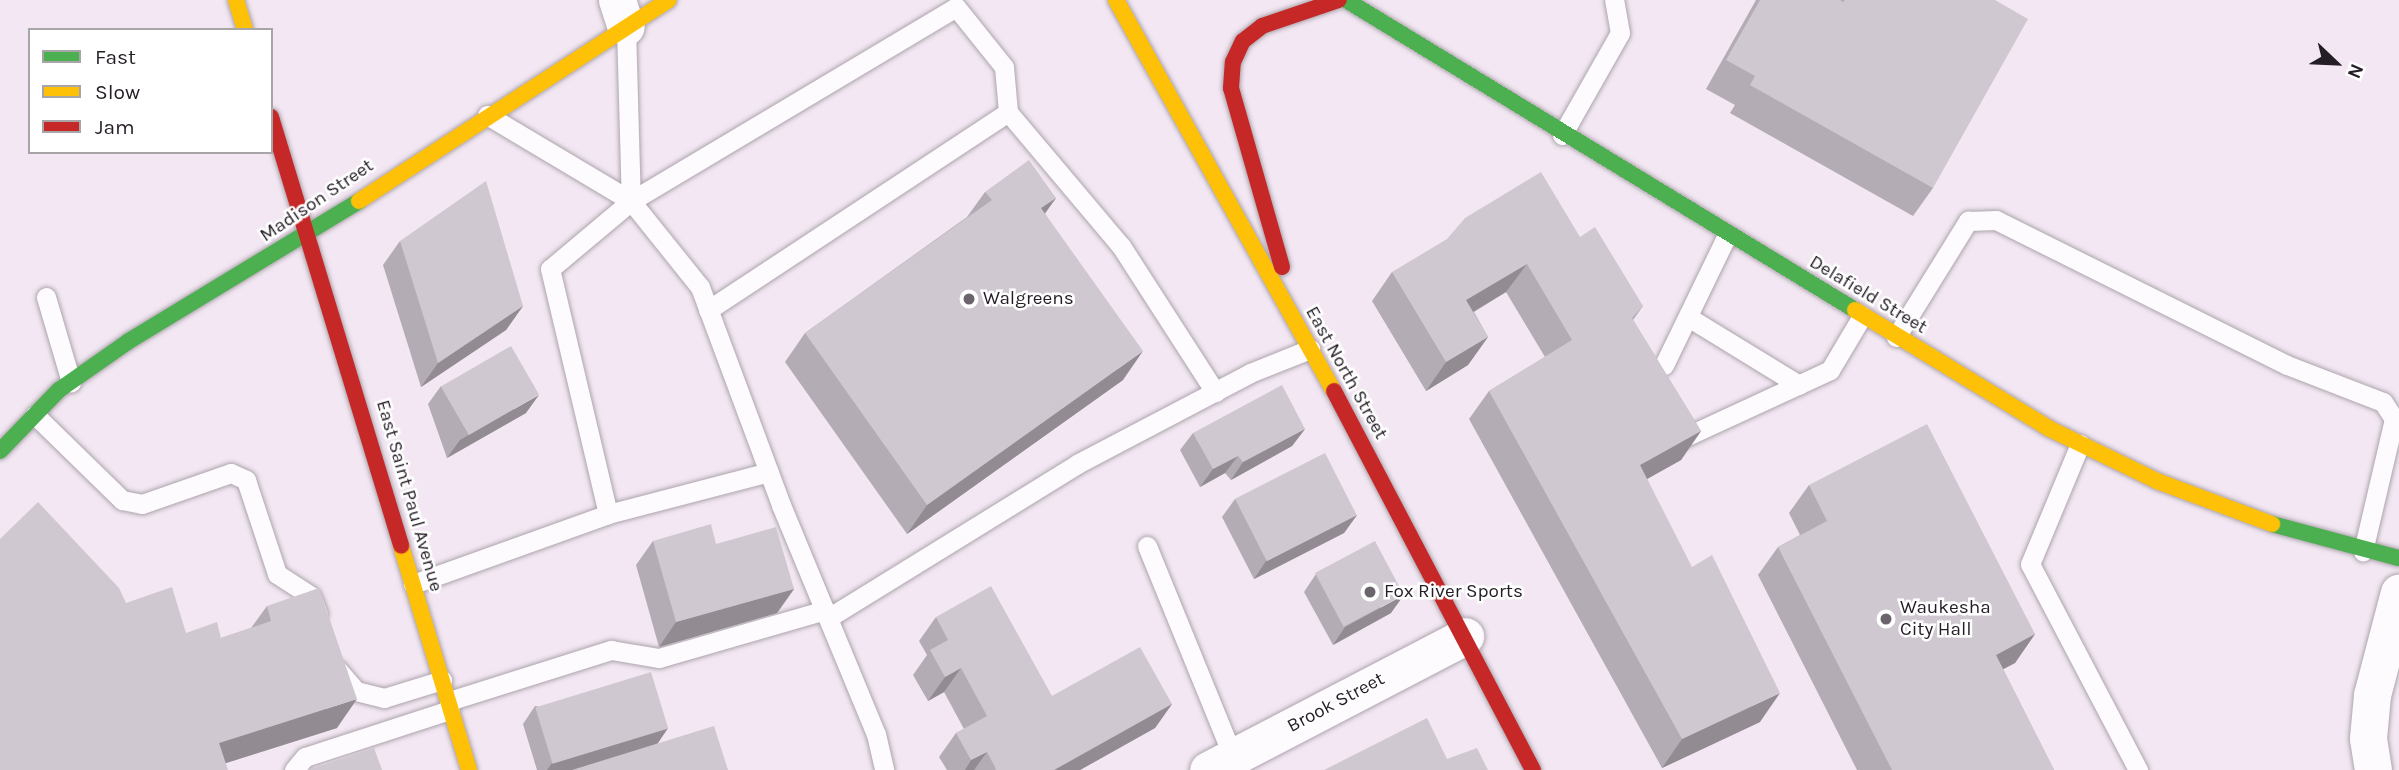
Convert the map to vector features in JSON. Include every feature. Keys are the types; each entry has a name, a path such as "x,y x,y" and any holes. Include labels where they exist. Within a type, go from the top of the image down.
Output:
{"main road":[{"path":"236,0 244,28"},
{"name":"Madison Street","path":"0,451 71,382 129,341 307,234 487,115 622,14 668,0"},
{"name":"East North Street","path":"1115,0 1310,349 1465,636 1533,770"},
{"path":"1310,349 1268,226 1231,88 1233,62 1243,41 1252,33 1307,8 1339,0"},
{"name":"Delafield Street","path":"1346,0 1727,235 2080,444 2245,517 2363,551 2399,558"},
{"name":"East Saint Paul Avenue","path":"273,124 468,770"}],"street":[{"path":"2373,770 2368,738 2372,695 2399,592"},
{"name":"Brook Street","path":"1221,764 1465,636"}],"lane":[{"path":"1562,135 1620,33 1614,0"},
{"path":"608,514 550,269 631,201 956,7 1004,67 1008,112 1121,246 1215,391"},
{"path":"622,14 631,201"},
{"path":"708,310 1008,112"},
{"path":"487,115 631,201 700,287 769,472 876,734 884,770"},
{"path":"1896,337 1968,221 1996,220 2287,365 2383,402 2394,419 2363,551"},
{"path":"1664,365 1727,235"},
{"path":"46,297 71,382"},
{"path":"1683,438 1830,370 1862,316"},
{"path":"1688,317 1799,385"},
{"path":"294,770 305,757 611,650 659,658 826,614 1077,464 1215,391 1310,349"},
{"path":"35,415 122,500 142,504 231,473 246,480 277,574 311,596 339,674 356,691 384,698 442,680"},
{"path":"2080,444 2030,564 2138,770"},
{"path":"413,584 608,514 769,472"},
{"path":"1147,546 1221,764"}],"building":[{"path":"1760,0 1995,0 2028,19 1933,188 1750,85 1755,76 1726,60"},
{"name":"Walgreens","path":"1029,160 1056,198 1041,208 1143,351 927,505 805,333 992,200 985,192"},
{"path":"1541,172 1580,237 1595,227 1643,306 1632,318 1701,431 1640,465 1692,567 1712,555 1780,693 1682,739 1489,391 1572,340 1527,264 1466,300 1488,337 1446,362 1392,272 1447,239 1465,218"},
{"path":"486,181 523,306 438,363 400,241"},
{"path":"511,346 539,394 469,435 441,386"},
{"path":"1282,385 1305,429 1243,462 1238,456 1213,469 1193,433"},
{"name":"Waukesha City Hall","path":"1927,424 2035,634 1996,655 2054,770 1892,770 1778,547 1827,521 1809,485"},
{"path":"1325,453 1357,515 1267,561 1235,499"},
{"path":"38,502 119,588 126,603 172,587 186,633 217,622 221,638 271,621 267,606 319,588 357,699 219,743 228,770 0,770 0,539"},
{"path":"711,524 716,544 776,527 794,589 676,622 653,541"},
{"path":"1375,541 1404,595 1344,627 1315,573"},
{"path":"991,586 1052,696 1140,647 1172,704 1054,770 995,770 987,752 971,760 956,733 987,716 961,668 945,677 930,650 948,640 936,617"},
{"path":"651,672 668,728 553,764 535,707"},
{"path":"1427,718 1447,759 1477,748 1488,770 1324,770"},
{"path":"714,726 728,770 572,770"},
{"path":"374,748 382,770 307,770"}],"traffic: fast":[{"path":"1346,0 1855,310"},
{"path":"0,451 59,390 129,341 359,201"},
{"path":"2272,524 2399,558"}],"traffic: slow":[{"path":"236,0 244,28"},
{"path":"359,201 668,0"},
{"path":"1116,0 1334,391"},
{"path":"1855,310 2048,428 2157,481 2272,524"},
{"path":"401,546 469,770"}],"traffic: jam":[{"path":"1282,267 1231,88 1233,62 1243,41 1262,26 1339,0"},
{"path":"273,124 401,546"},
{"path":"1334,391 1533,770"}],"place":[{"name":"Walgreens","path":"969,299"},
{"name":"Fox River Sports","path":"1370,592"},
{"name":"Waukesha City Hall","path":"1886,619"}]}
